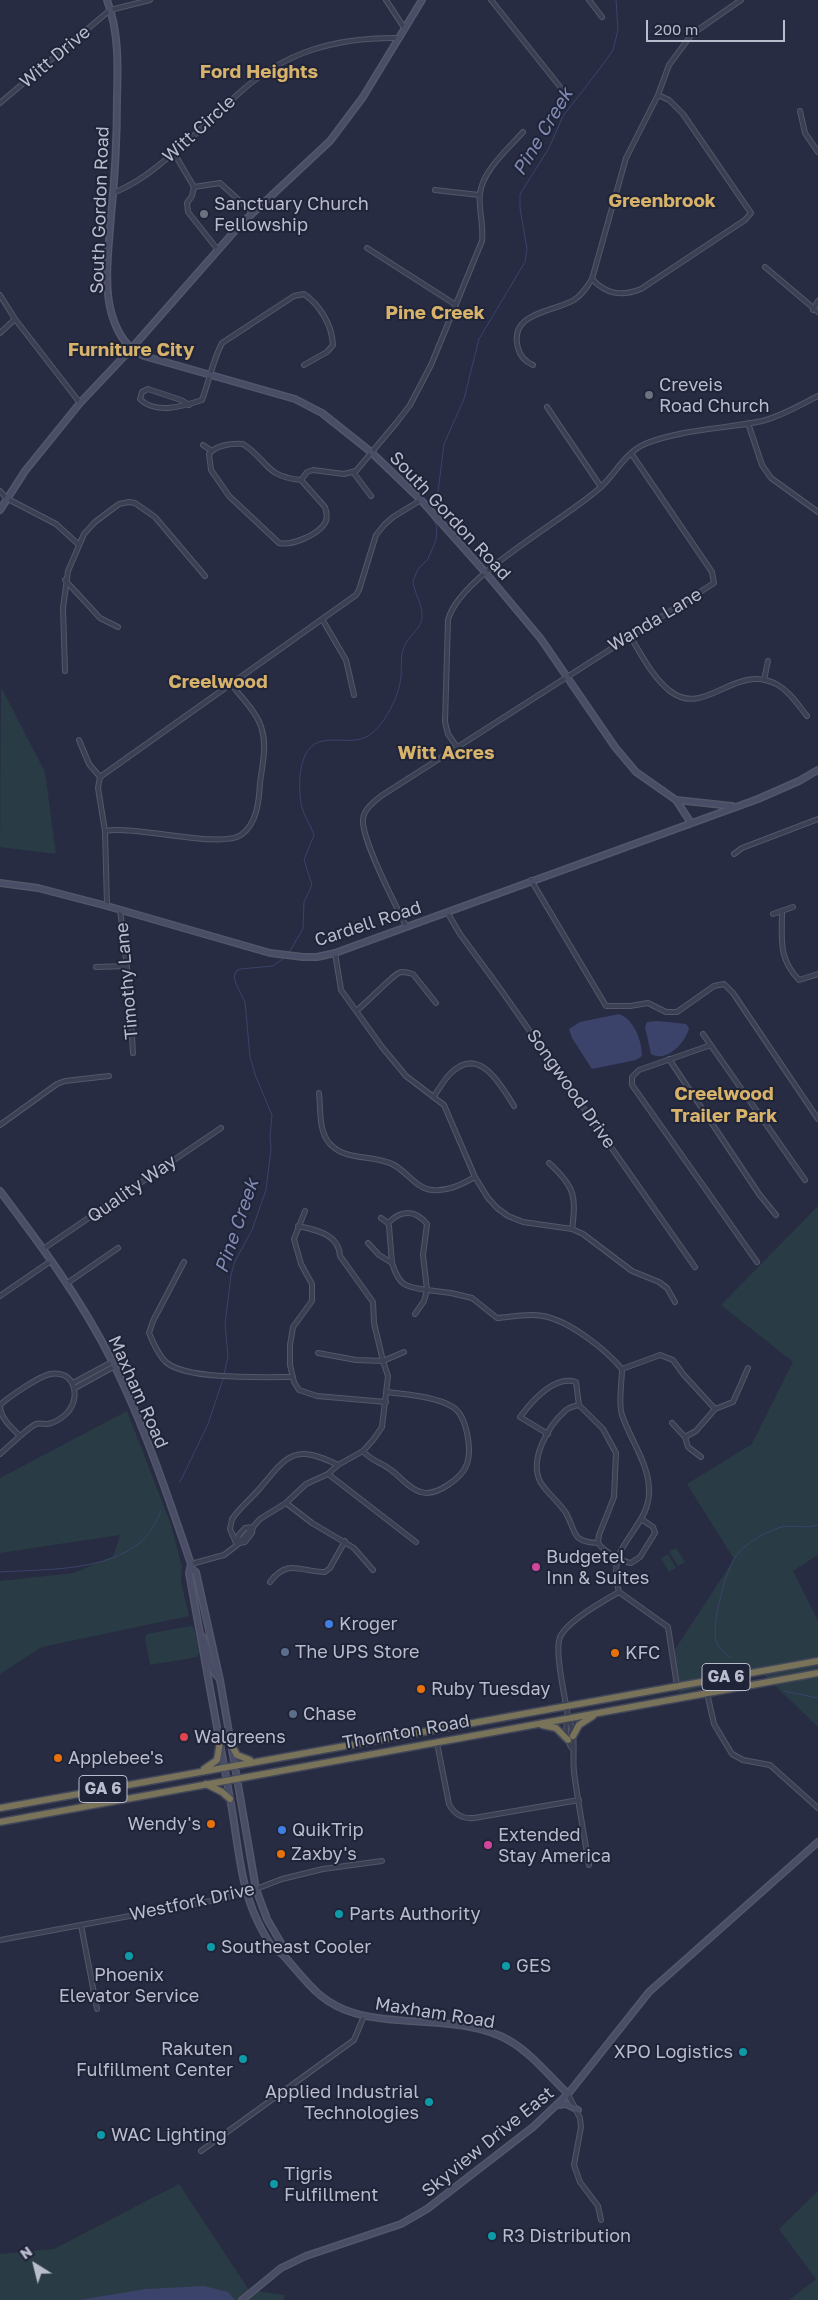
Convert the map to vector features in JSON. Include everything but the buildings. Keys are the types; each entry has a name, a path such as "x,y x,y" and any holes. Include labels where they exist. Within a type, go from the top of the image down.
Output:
{"highway":[{"name":"Thornton Road","path":"0,1808 818,1661"},
{"name":"Thornton Road","path":"0,1822 818,1673"},
{"path":"530,1725 556,1728 570,1738 579,1725 601,1712"},
{"path":"197,1772 215,1762 219,1756 220,1742"},
{"path":"230,1742 241,1758 256,1761"},
{"path":"205,1784 222,1792 230,1799"}],"street":[{"name":"South Gordon Road","path":"107,0 118,57 108,275 111,314 118,331 131,349 153,359 286,395 304,403 330,419 371,452 421,500 486,572 541,639 614,747 647,782 676,800 691,823"},
{"path":"110,10 150,0"},
{"path":"386,0 405,30"},
{"path":"0,510 6,498 30,464 80,403 253,213 330,141 363,97 422,0"},
{"path":"491,0 565,93"},
{"path":"589,0 602,17"},
{"path":"533,365 524,358 518,347 517,336 520,326 535,314 580,296 592,279 626,158 658,94 669,65 692,34 741,0"},
{"name":"Witt Drive","path":"0,103 110,10"},
{"name":"Witt Circle","path":"113,193 141,180 174,153 252,82 287,60 335,43 366,38 400,38"},
{"path":"592,279 611,293 632,293 641,289 745,220 751,213 683,114 669,100 658,94"},
{"path":"800,111 805,133 818,152"},
{"path":"301,480 307,472 313,470 341,474 353,472 410,405 431,365 482,241 484,229 480,194 485,177 523,132"},
{"path":"174,153 194,187 192,196 187,203 188,212 218,250"},
{"path":"194,187 220,183 253,213"},
{"path":"434,190 480,194"},
{"path":"367,248 456,306"},
{"path":"765,268 813,310 818,312"},
{"path":"189,405 181,400 148,389 142,392 140,399 145,405 157,408 189,405 202,400 212,374 216,354 222,343 294,296 304,294 310,298 326,318 333,336 333,345 327,352 304,365"},
{"path":"0,295 15,318 80,403"},
{"path":"813,310 818,301"},
{"path":"0,333 15,318"},
{"path":"457,747 449,736 445,722 448,620 450,612 461,598 486,572 601,487 631,453 645,443 785,414 818,396"},
{"path":"547,407 601,487"},
{"path":"748,423 760,458 771,478 818,512"},
{"path":"203,445 212,450 233,444 243,444 275,474 301,480 325,508 327,513 325,523 314,532 291,543 279,543 229,496 211,470 208,460 212,450"},
{"name":"Wanda Lane","path":"406,926 384,883 370,846 363,819 370,805 381,796 714,583 714,577 631,453"},
{"path":"353,472 371,496"},
{"path":"0,491 6,498 56,524 78,544"},
{"path":"107,906 105,831 98,788 100,776 358,593 372,543 384,524 421,500"},
{"path":"65,672 63,608 66,580 78,544 92,525 119,504 135,503 155,517 205,576"},
{"path":"66,580 100,618 118,627"},
{"path":"322,619 344,655 354,695"},
{"path":"630,636 661,682 679,697 687,699 705,698 736,682 764,680 784,690 807,716"},
{"path":"764,680 768,661"},
{"path":"105,831 169,833 221,840 232,839 245,830 253,820 258,804 263,736 253,712 230,683"},
{"path":"79,740 89,764 100,776"},
{"path":"676,800 735,806 781,790 818,770"},
{"name":"Cardell Road","path":"0,883 38,888 278,954 317,957 335,953 735,806"},
{"path":"734,854 742,848 818,819"},
{"path":"532,880 606,1006 630,1006 648,1003 666,1012 676,1012 714,986 724,984 734,993 818,1119"},
{"path":"773,914 793,907"},
{"name":"Timothy Lane","path":"120,909 133,1053"},
{"name":"Songwood Drive","path":"447,912 460,934 695,1266"},
{"path":"782,912 781,947 789,970 799,980 818,974"},
{"path":"335,953 341,990 406,1076 444,1105 475,1177 488,1198 497,1208 514,1219 572,1229 583,1234 632,1270 659,1282 667,1288 676,1302"},
{"path":"96,967 126,966"},
{"path":"356,1011 368,1002 390,977 402,972 413,974 436,1003"},
{"path":"703,1034 805,1180"},
{"path":"711,1045 639,1070 632,1077 632,1085 757,1262"},
{"path":"669,1059 759,1194 776,1215"},
{"path":"434,1096 450,1074 458,1068 466,1065 476,1065 484,1066 495,1075 514,1106"},
{"path":"0,1125 57,1084 65,1081 109,1076"},
{"path":"320,1093 323,1133 330,1144 337,1150 345,1154 380,1159 395,1165 416,1183 431,1190 448,1189 475,1177"},
{"name":"Quality Way","path":"44,1250 221,1128"},
{"path":"549,1163 563,1176 574,1194 575,1208 572,1229"},
{"name":"Maxham Road","path":"0,1191 44,1250 114,1364 160,1476 191,1566 196,1572 219,1678 235,1778 256,1889 267,1920 281,1943 283,1954"},
{"path":"305,1211 294,1239 301,1264 312,1284 312,1301 293,1327 290,1345 293,1377 299,1390 317,1396 386,1402"},
{"path":"388,1223 397,1215 405,1212 422,1219 427,1224 423,1255 427,1290 424,1302 415,1314"},
{"path":"381,1218 388,1223 392,1263 398,1280 410,1288 451,1293 472,1298 497,1318 542,1316 560,1321 608,1352 622,1369 621,1412 646,1471 650,1488 649,1502 618,1558 616,1578 618,1592 668,1627 677,1686"},
{"path":"191,1566 224,1554 238,1544 245,1542 260,1519 286,1503 306,1484 328,1474 338,1465 363,1450 382,1427 388,1376 374,1323 373,1302 340,1256 340,1247 334,1240 320,1231 298,1226"},
{"path":"368,1242 379,1255 392,1263"},
{"path":"66,1284 118,1248"},
{"path":"0,1296 51,1261"},
{"path":"184,1262 153,1321 149,1333 166,1362 179,1369 232,1377 293,1377"},
{"path":"318,1353 356,1360 383,1361 404,1352"},
{"path":"622,1369 660,1355 673,1360 683,1374 715,1409"},
{"path":"73,1383 114,1364"},
{"path":"75,1388 114,1364"},
{"path":"685,1436 704,1424 715,1409 733,1402 748,1368"},
{"path":"0,1454 20,1436 38,1424 48,1424 62,1417 74,1402 75,1388 67,1377 59,1373 48,1375 0,1405 0,1412 20,1436"},
{"path":"548,1434 520,1417 553,1384 568,1379 576,1382 578,1405 603,1429 616,1454 614,1497 599,1535 598,1543"},
{"path":"363,1450 372,1460 386,1466 408,1485 422,1493 435,1492 453,1480 467,1466 469,1456 467,1438 459,1412 442,1402 387,1392"},
{"path":"578,1405 566,1410 548,1434 538,1458 538,1475 542,1484 566,1514 576,1537 581,1541 598,1543 602,1548 618,1558 631,1563 640,1557 655,1533 653,1527 641,1519"},
{"path":"672,1424 685,1436 688,1447 701,1457"},
{"path":"238,1544 230,1529 232,1519 275,1468 297,1454 316,1455 338,1465"},
{"path":"328,1474 416,1542"},
{"path":"286,1503 312,1524 354,1548 373,1570"},
{"path":"238,1544 238,1536 245,1528 253,1527"},
{"path":"270,1582 283,1569 291,1567 325,1572 330,1568 345,1542"},
{"name":"Maxham Road","path":"191,1566 188,1573 247,1892 264,1934 273,1948 283,1954 316,1993 339,2007 364,2016 447,2025 492,2033 522,2048 568,2094 578,2110 581,2127 574,2164 580,2182 598,2206 601,2220"},
{"path":"589,1865 558,1649 560,1636 586,1611 618,1592"},
{"path":"200,1635 207,1643 213,1673 219,1678"},
{"path":"707,1693 714,1724 732,1754 743,1760 770,1765 818,1808"},
{"path":"568,1718 566,1726 572,1748"},
{"path":"437,1742 449,1804 455,1813 462,1817 474,1818 579,1800"},
{"name":"Skyview Drive East","path":"242,2300 281,2268 306,2256 401,2224 427,2210 533,2127 568,2094 649,1992 818,1842"},
{"name":"Westfork Drive","path":"0,1940 216,1900 247,1892 282,1879 323,1869 382,1860"},
{"path":"81,1925 97,2008"},
{"path":"201,2151 354,2040 364,2016"},
{"path":"557,2105 566,2104 578,2110"}],"shaded area":[{"path":"1,687 45,772 56,854 0,847"},
{"path":"818,1206 818,1555 793,1571 818,1621 818,1727 762,1673 679,1693 674,1651 734,1559 687,1484 752,1444 793,1362 721,1305"},
{"path":"127,1411 171,1525 182,1567 181,1582 189,1616 42,1647 0,1674 0,1581 74,1573 113,1556 120,1535 0,1553 0,1478"},
{"path":"676,1548 685,1562 678,1566 669,1552"},
{"path":"668,1554 676,1568 669,1572 661,1558"},
{"path":"191,1626 194,1628 199,1653 197,1657 150,1665 145,1638 147,1634"},
{"path":"179,2184 249,2290 285,2295 284,2300 0,2300 0,2254 54,2249"},
{"path":"818,2191 818,2300 789,2300 816,2279 779,2229"}],"water":[{"path":"619,1014 629,1021 636,1031 641,1044 642,1056 636,1060 592,1069 572,1038 569,1029 580,1022"},
{"path":"658,1021 686,1024 689,1028 680,1045 663,1056 651,1054 645,1027 647,1022"},
{"path":"204,2286 228,2292 235,2300 79,2300 146,2289"}],"waterway":[{"name":"Pine Creek","path":"431,504 438,492 444,444 464,399 479,339 525,262 527,249 520,208 520,194 549,148 563,116 613,50 618,30 616,0"},
{"name":"Pine Creek","path":"288,954 303,929 304,902 312,885 304,860 314,835 303,812 301,803 300,776 304,757 315,744 323,741 358,740 368,736 380,725 390,710 400,685 404,647 419,626 422,618 413,581 418,569 428,559 436,540 437,526 428,512"},
{"name":"Pine Creek","path":"224,1375 228,1356 225,1324 231,1275 235,1261 252,1230 266,1190 271,1149 272,1115 250,1057 245,1002 234,977 236,971 240,969 273,966 285,957"},
{"name":"Pine Creek","path":"180,1482 208,1424 223,1379"},
{"name":"Pine Creek","path":"0,1572 75,1567 112,1558 129,1550 143,1540 153,1527 161,1511"},
{"path":"731,1658 718,1646 715,1633 720,1597 736,1556 753,1541 779,1528 818,1525"},
{"path":"784,1691 818,1698"}],"place":[{"name":"Sanctuary Church Fellowship","path":"204,214"},
{"name":"Creveis Road Church","path":"649,395"},
{"name":"Budgetel Inn & Suites","path":"536,1567"},
{"name":"Kroger","path":"329,1624"},
{"name":"The UPS Store","path":"285,1652"},
{"name":"KFC","path":"615,1653"},
{"name":"Ruby Tuesday","path":"421,1689"},
{"name":"Chase","path":"293,1714"},
{"name":"Walgreens","path":"184,1737"},
{"name":"Applebee's","path":"58,1758"},
{"name":"Wendy's","path":"211,1824"},
{"name":"QuikTrip","path":"282,1830"},
{"name":"Extended Stay America","path":"488,1845"},
{"name":"Zaxby's","path":"281,1854"},
{"name":"Parts Authority","path":"339,1914"},
{"name":"Southeast Cooler","path":"211,1947"},
{"name":"Phoenix Elevator Service","path":"129,1956"},
{"name":"GES","path":"506,1966"},
{"name":"XPO Logistics","path":"743,2052"},
{"name":"Rakuten Fulfillment Center","path":"243,2059"},
{"name":"Applied Industrial Technologies","path":"429,2102"},
{"name":"WAC Lighting","path":"101,2135"},
{"name":"Tigris Fulfillment","path":"274,2184"},
{"name":"R3 Distribution","path":"492,2236"}],"district":[{"name":"Ford Heights","path":"259,72"},
{"name":"Greenbrook","path":"662,201"},
{"name":"Pine Creek","path":"435,313"},
{"name":"Furniture City","path":"131,350"},
{"name":"Creelwood","path":"218,682"},
{"name":"Witt Acres","path":"446,753"},
{"name":"Creelwood Trailer Park","path":"724,1105"}]}
